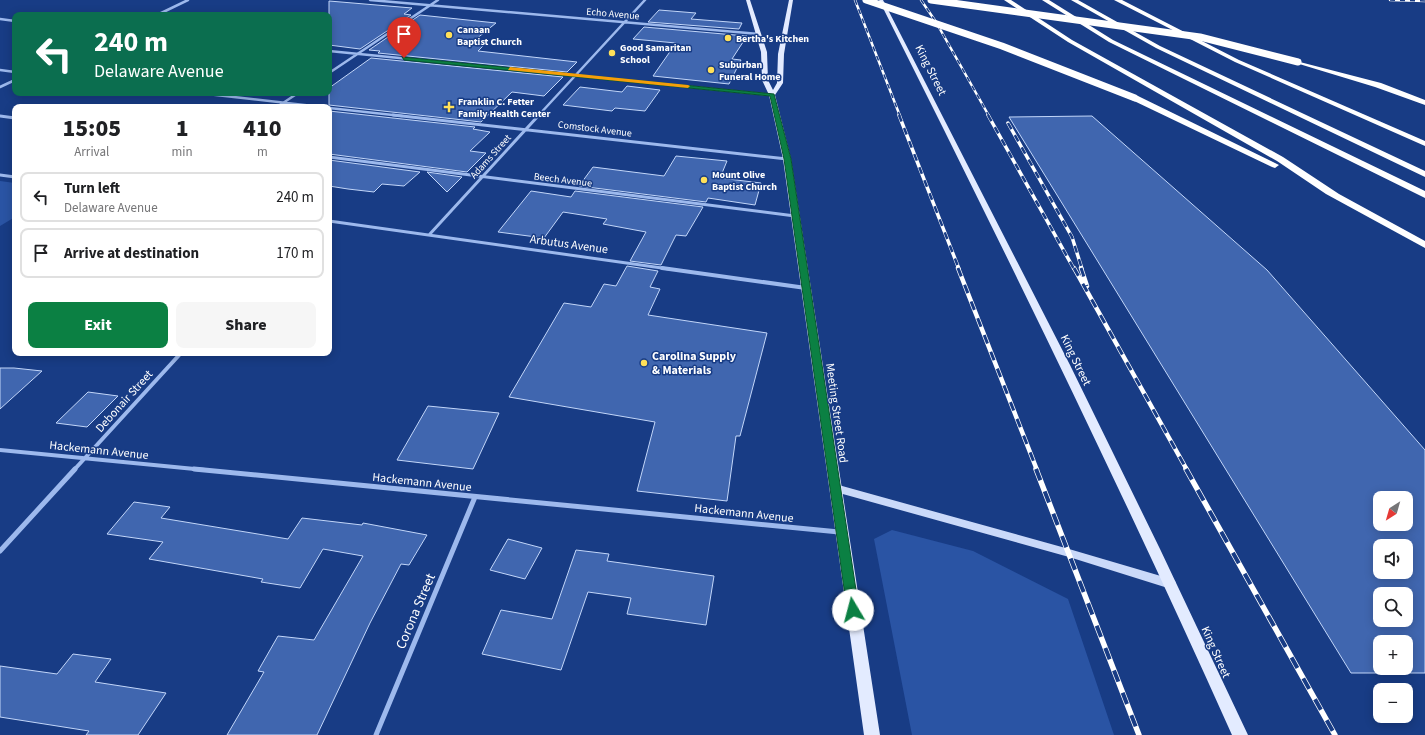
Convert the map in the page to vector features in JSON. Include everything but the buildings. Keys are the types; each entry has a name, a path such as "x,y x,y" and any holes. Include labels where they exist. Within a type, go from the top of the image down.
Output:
{"highway":[{"path":"866,0 989,40 1084,76 1135,98 1190,123 1335,195 1425,244"},
{"path":"930,0 1193,36 1298,62 1378,85 1425,102"},
{"path":"1007,0 1070,41 1280,159 1335,195"},
{"path":"1045,0 1111,41 1425,195"},
{"path":"1074,0 1158,47 1425,174"},
{"path":"1117,0 1237,61 1425,144"}],"main road":[{"name":"Meeting Street Road","path":"748,0 764,52 765,80 772,95 787,159 872,735"},
{"path":"772,95 780,83 781,54 791,0"},
{"name":"King Street","path":"881,0 962,158 1171,584 1240,735"},
{"path":"835,488 1069,553 1171,584"}],"street":[{"path":"162,12 188,0"},
{"name":"Echo Avenue","path":"370,0 759,34"},
{"path":"332,70 438,0"},
{"name":"Adams Street","path":"428,235 525,128 645,0"},
{"path":"0,19 12,21"},
{"path":"332,51 772,95"},
{"path":"0,70 12,72"},
{"path":"0,87 12,81"},
{"path":"224,96 293,104"},
{"path":"283,103 294,96"},
{"name":"Comstock Avenue","path":"332,108 525,128 787,159"},
{"path":"0,116 12,118"},
{"name":"Beech Avenue","path":"332,157 795,216"},
{"path":"0,175 12,177"},
{"name":"Arbutus Avenue","path":"332,221 806,288"},
{"name":"Debonair Street","path":"0,551 178,356"},
{"name":"Hackemann Avenue","path":"0,450 842,533"},
{"name":"Corona Street","path":"376,735 475,497"}],"shaded area":[{"path":"0,181 12,183 12,219 0,226"},
{"path":"892,530 973,551 1068,599 1114,735 912,735 874,539"}],"railway":[{"path":"855,0 900,116"},
{"path":"921,0 936,22 989,116"},
{"path":"1390,0 1425,1"},
{"path":"899,115 959,269"},
{"path":"988,115 1074,269"},
{"path":"1008,123 1072,237 1082,269"},
{"path":"958,268 1037,470"},
{"path":"1074,268 1187,470"},
{"path":"1081,268 1087,286"},
{"path":"1036,469 1139,735"},
{"path":"1186,469 1335,735"}],"slow traffic":[{"path":"510,69 688,86"}],"place":[{"name":"Canaan Baptist Church","path":"449,35"},
{"name":"Bertha's Kitchen","path":"728,38"},
{"name":"Good Samaritan School","path":"612,53"},
{"name":"Suburban Funeral Home","path":"711,70"},
{"name":"Franklin C. Fetter Family Health Center","path":"449,107"},
{"name":"Mount Olive Baptist Church","path":"704,180"},
{"name":"Carolina Supply & Materials","path":"644,363"}],"route":[{"path":"404,58 772,95 787,159 853,610"}]}
